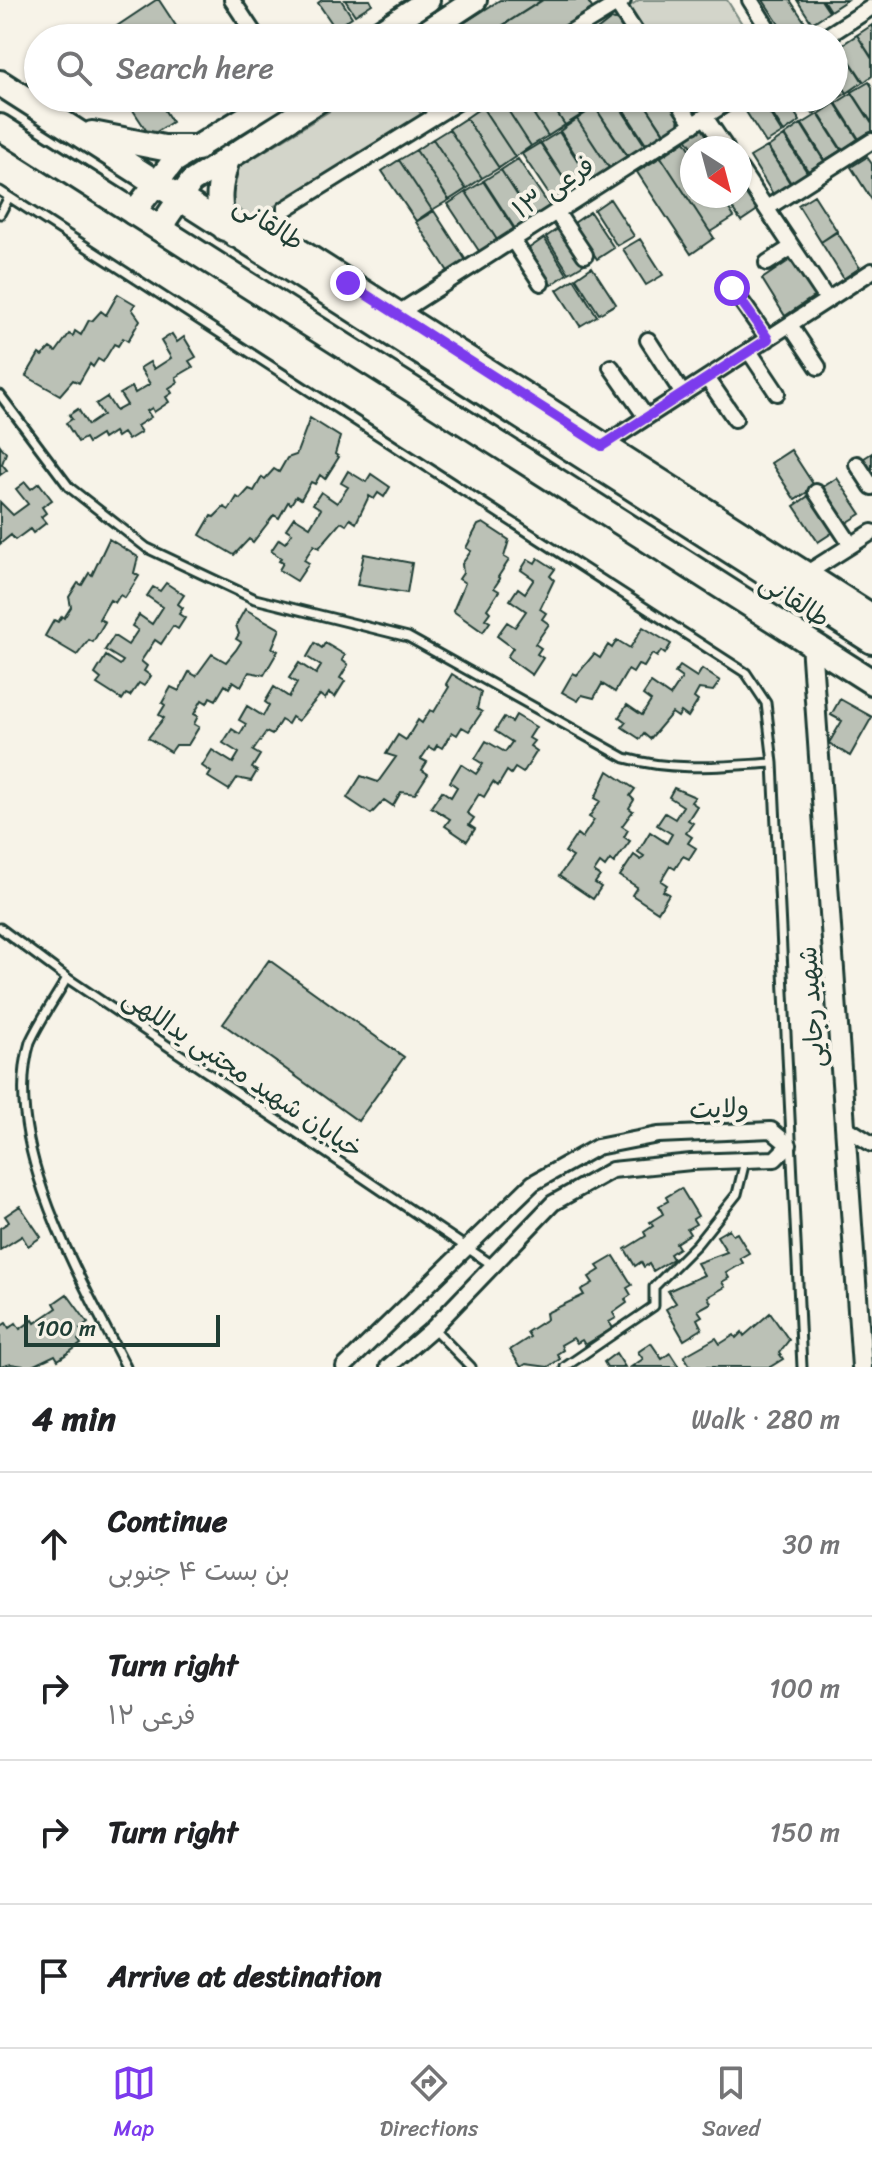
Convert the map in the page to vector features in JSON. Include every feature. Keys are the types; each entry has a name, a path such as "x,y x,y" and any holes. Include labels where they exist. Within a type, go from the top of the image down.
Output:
{"main road":[{"path":"391,24 428,0"},
{"path":"438,24 475,0"},
{"name":"طالقانی","path":"0,83 24,98"},
{"name":"طالقانی","path":"46,112 872,641"},
{"path":"133,213 173,162 255,112"},
{"path":"159,229 191,182 301,112"},
{"name":"طالقانی","path":"0,127 872,682"},
{"path":"75,130 164,148 197,148"},
{"path":"227,159 218,188 219,209 231,232 254,232 278,238 872,617"}],"street":[{"path":"232,0 248,24"},
{"path":"750,1 765,24"},
{"path":"584,24 620,2 632,24"},
{"path":"846,24 872,7"},
{"path":"285,209 441,112"},
{"path":"690,112 714,136"},
{"name":"فرعی ۱۳","path":"397,314 514,242 713,112"},
{"path":"767,208 872,141"},
{"path":"752,186 827,299"},
{"path":"557,213 585,255"},
{"path":"514,242 541,283"},
{"path":"767,263 792,247"},
{"path":"602,446 872,271"},
{"path":"732,288 768,339"},
{"path":"790,325 818,367"},
{"path":"648,340 683,394"},
{"path":"749,351 777,393"},
{"path":"611,367 646,417"},
{"path":"707,378 735,419"},
{"path":"857,464 872,487"},
{"path":"816,492 851,545"},
{"path":"804,575 872,532"},
{"name":"شهید رجایی","path":"811,643 862,1367"},
{"path":"845,1127 872,1144"},
{"name":"ولایت","path":"344,1367 533,1183 597,1147 658,1135 771,1130 789,1145 775,1159 612,1170 553,1203 491,1264 433,1328 388,1367"}],"lane":[{"path":"0,191 746,673 766,703 773,763 802,1367"},
{"path":"0,214 9,197"},
{"path":"0,395 69,487 147,548 255,599 408,637 625,758 653,766 686,769 773,763"},
{"name":"خیابان شهید مجتبی یداللهی","path":"0,928 67,978 491,1264"},
{"path":"67,978 29,1044 20,1094 23,1150 37,1194 126,1367"},
{"path":"565,1367 654,1306 654,1287 697,1244 737,1194 745,1160"},
{"path":"433,1328 471,1367"}],"shaded area":[{"path":"639,0 727,0 742,24 629,24 621,12"},
{"path":"328,112 420,112 422,116 253,219 206,187"}],"building":[{"path":"156,0 175,24 120,24"},
{"path":"322,0 341,0 352,17 341,24 332,24 318,3"},
{"path":"345,0 370,0 372,4 355,15"},
{"path":"500,0 542,0 505,24 462,24"},
{"path":"543,0 587,0 596,14 580,24 505,24"},
{"path":"763,0 790,0 806,24 779,24"},
{"path":"797,0 821,0 829,12 812,23"},
{"path":"823,0 847,0 830,11"},
{"path":"611,19 621,24 605,24"},
{"path":"872,25 872,58 857,35"},
{"path":"857,35 872,59 872,76 864,82 848,58 848,41"},
{"path":"848,59 863,82 848,92"},
{"path":"869,82 872,87 872,123 852,92"},
{"path":"852,93 872,124 872,131 859,139 842,112 848,112 848,96"},
{"path":"134,112 166,112 172,122 150,136"},
{"path":"475,112 485,112 515,157 499,168 466,118"},
{"path":"485,112 509,112 531,146 515,157"},
{"path":"509,112 532,112 548,136 531,146"},
{"path":"532,112 556,112 565,125 548,136"},
{"path":"556,112 579,112 581,115 565,125"},
{"path":"588,112 598,112 629,158 610,169 577,119"},
{"path":"598,112 623,112 646,147 628,158"},
{"path":"625,112 650,112 665,135 647,146"},
{"path":"650,112 677,112 678,124 665,134"},
{"path":"746,112 769,112 782,133 766,143"},
{"path":"771,112 794,112 800,121 784,132"},
{"path":"841,112 858,139 842,150 819,114"},
{"path":"818,114 841,150 825,160 802,124"},
{"path":"466,118 499,168 482,178 449,129"},
{"path":"577,119 611,171 593,182 560,131"},
{"path":"707,124 715,136 689,136"},
{"path":"801,124 824,161 808,171 785,135"},
{"path":"449,129 482,178 466,189 433,139"},
{"path":"559,132 592,183 574,194 541,143"},
{"path":"784,136 807,172 791,183 768,147"},
{"path":"433,139 466,189 449,200 416,150"},
{"path":"540,143 574,194 556,205 522,154"},
{"path":"680,144 680,186 661,157"},
{"path":"767,147 790,183 773,194 752,156"},
{"path":"416,150 449,200 432,210 399,160"},
{"path":"661,157 680,186 680,208 694,208 714,238 691,254 637,172"},
{"path":"867,157 872,164 872,200 851,167"},
{"path":"518,159 552,210 534,221 501,170"},
{"path":"399,160 432,210 416,221 382,171"},
{"path":"501,170 534,221 516,232 483,181"},
{"path":"484,181 517,232 499,243 466,192"},
{"path":"466,192 499,243 481,254 448,204"},
{"path":"752,192 762,207 741,221 732,208 752,208"},
{"path":"814,195 837,231 821,242 798,205"},
{"path":"610,199 634,236 617,246 594,210"},
{"path":"694,208 728,208 734,217 710,232"},
{"path":"434,211 467,262 449,273 416,222"},
{"path":"590,212 614,248 597,259 574,223"},
{"path":"562,226 586,263 569,273 546,237"},
{"path":"837,232 860,268 844,279 821,242"},
{"path":"544,238 567,274 551,285 528,249"},
{"path":"640,239 663,275 646,285 623,249"},
{"path":"793,258 816,295 785,316 762,279"},
{"path":"592,267 616,304 599,314 576,278"},
{"path":"574,279 597,316 580,326 557,290"},
{"path":"118,294 135,304 132,309 140,320 128,341 123,338 118,346 114,344 103,362 98,359 93,367 90,364 79,383 73,380 60,395 26,376 39,354 42,356 50,348 56,352 69,334 73,336 75,331 81,335 89,320 92,321 101,311 106,315"},
{"path":"172,334 177,342 184,337 196,357 189,361 193,367 176,377 178,382 169,388 172,393 166,397 169,402 154,412 152,408 147,411 151,417 137,426 141,432 128,440 123,433 117,437 114,432 103,439 101,435 88,443 85,438 78,442 66,423 72,419 69,415 78,409 88,425 103,415 96,404 107,397 116,411 127,405 120,394 132,387 135,393 150,384 140,368 150,362 154,369 171,358 161,341"},
{"path":"310,418 340,437 335,454 339,457 325,479 320,475 315,484 311,482 301,499 296,496 291,504 288,502 279,518 274,515 253,542 249,539 234,555 200,535 211,516 214,517 224,507 229,510 237,497 240,499 249,489 254,491 262,477 265,479 274,469 279,472 287,458 296,455"},
{"path":"0,445 6,453 2,464 7,470 0,475"},
{"path":"791,450 815,487 795,500 771,463"},
{"path":"872,453 872,483 858,462"},
{"path":"348,471 366,482 371,474 390,487 384,497 378,493 374,499 369,496 356,523 350,519 346,525 341,522 319,548 314,545 304,560 309,563 297,581 279,570 283,563 279,561 281,558 271,551 279,539 285,543 292,533 286,529 294,517 310,527 321,509 313,504 321,492 337,503 348,487 341,483"},
{"path":"837,478 861,514 840,527 817,491"},
{"path":"25,482 31,489 39,483 52,500 42,507 46,513 41,517 46,523 33,533 30,529 15,540 11,535 0,544 0,502 13,515 28,504 16,489"},
{"path":"814,492 838,529 818,542 794,506"},
{"path":"483,523 509,540 504,557 509,560 494,588 499,591 487,609 490,612 485,619 490,622 483,632 453,611 465,583 459,579 463,573 462,564 471,551 466,548 478,525"},
{"path":"109,539 138,557 134,573 139,576 125,598 120,595 115,603 110,600 99,619 105,622 93,642 89,640 77,655 45,636 54,620 58,622 62,616 64,618 71,607 69,597 78,583 82,585 89,573 92,575"},
{"path":"364,554 412,563 407,593 357,585"},
{"path":"538,558 555,569 550,576 554,580 540,609 546,613 542,619 549,624 535,644 541,648 537,654 543,658 532,675 507,657 513,648 497,636 507,622 515,627 526,611 510,600 518,588 525,593 534,579 521,570 528,559 535,563"},
{"path":"166,583 184,595 178,604 183,608 179,614 185,618 178,629 173,626 161,644 155,640 141,661 147,666 144,671 151,676 144,686 139,683 130,696 126,694 122,700 97,684 101,679 95,674 106,656 120,665 123,661 105,650 114,636 128,645 138,630 132,626 139,615 152,624 163,607 147,596 153,587 160,591"},
{"path":"245,609 280,629 272,648 278,651 264,675 249,672 241,686 233,681 229,688 225,685 216,700 210,697 207,703 202,700 194,714 198,716 194,724 199,727 188,745 176,745 171,752 148,738 164,718 159,715 171,687 179,691 189,672 196,676 212,654 226,662 236,650 241,642 236,639 239,634 236,625"},
{"path":"643,627 671,644 665,654 661,651 657,657 652,654 644,667 638,665 633,673 628,670 615,692 602,684 594,698 582,695 578,701 562,692 573,673 577,675 594,654 600,658 608,645 612,648 617,640 630,648"},
{"path":"315,643 322,648 325,643 345,655 342,660 348,665 340,678 345,681 335,697 329,693 325,699 320,695 298,721 292,717 288,724 281,720 272,735 266,732 253,751 260,755 252,768 257,771 251,781 237,778 229,790 208,777 211,772 202,766 212,750 233,763 239,753 223,743 232,729 240,734 246,724 239,720 247,706 263,716 269,705 265,702 274,687 289,697 297,683 289,678 299,663 316,674 321,666 307,657"},
{"path":"680,666 697,677 702,669 720,681 713,691 699,689 694,698 698,701 688,717 681,712 678,717 672,713 650,739 644,734 640,739 622,727 626,722 619,717 627,705 642,715 651,701 643,695 651,683 670,696 682,678 675,673"},
{"path":"452,674 481,692 477,709 482,712 469,731 462,727 457,735 452,732 442,748 437,745 434,750 429,747 421,759 427,762 422,770 428,774 415,794 401,792 393,806 384,800 371,814 347,798 361,776 378,782 396,757 386,754 398,735 406,740 418,720 422,723 430,710 434,712 449,687 446,684"},
{"path":"840,699 872,717 850,756 829,743 842,721 831,715"},
{"path":"516,715 536,727 529,738 534,741 530,746 537,751 523,773 515,768 511,774 507,771 498,786 493,782 484,797 479,794 467,813 474,818 469,825 475,829 467,841 445,826 450,819 431,807 442,791 451,797 457,787 450,782 461,764 476,774 483,764 475,759 486,741 505,752 512,742 495,731 504,717 512,722"},
{"path":"608,771 635,789 630,796 634,800 629,808 633,811 622,826 628,830 624,837 630,841 614,863 610,860 605,867 600,863 594,872 600,876 595,883 601,887 593,899 559,876 573,857 565,852 577,834 582,838 594,820 589,817 600,801 595,798"},
{"path":"674,788 695,797 691,802 697,806 688,820 693,823 686,833 692,837 688,843 696,848 689,859 683,856 675,869 670,866 661,881 667,885 663,891 669,894 658,912 632,895 637,887 620,876 634,855 641,860 644,856 638,852 650,832 667,843 672,834 657,825 665,813 675,819 683,806 669,797"},
{"path":"269,960 404,1057 358,1121 223,1024"},
{"path":"681,1188 698,1216 693,1219 696,1224 687,1229 690,1234 676,1243 679,1248 670,1254 673,1259 653,1271 649,1264 644,1267 641,1262 635,1266 625,1249 646,1236 644,1232 653,1226 650,1222 663,1214 659,1206 668,1201 666,1197"},
{"path":"20,1206 41,1237 28,1246 22,1236 0,1250 0,1228 9,1222 5,1216"},
{"path":"729,1229 733,1235 737,1233 749,1253 740,1258 743,1263 726,1273 729,1278 722,1282 725,1287 708,1297 711,1303 698,1310 702,1316 697,1319 702,1329 684,1340 666,1309 676,1303 668,1291 704,1275 697,1263 727,1252 717,1236"},
{"path":"614,1256 632,1285 627,1288 631,1295 625,1299 627,1303 613,1313 616,1318 609,1322 613,1328 585,1345 582,1340 577,1343 573,1338 561,1345 563,1350 557,1354 560,1359 548,1367 526,1364 521,1367 510,1350 530,1337 527,1332 547,1319 546,1313 584,1295 581,1290 593,1283 589,1277 600,1270 597,1266"},
{"path":"67,1294 88,1323 80,1329 84,1335 78,1340 81,1344 58,1360 55,1355 30,1367 11,1364 0,1367 0,1327 6,1323 9,1328 16,1323 20,1329 33,1320 35,1323 57,1308 54,1303"},
{"path":"770,1313 789,1340 779,1353 783,1359 770,1367 691,1367 684,1356 716,1338 720,1344 742,1332 744,1336"},
{"path":"651,1343 662,1359 670,1353 679,1367 631,1367 643,1359 638,1352"},
{"path":"616,1353 625,1367 607,1367 604,1362"}],"route":[{"path":"348,283 602,446 768,339 732,288"}]}
